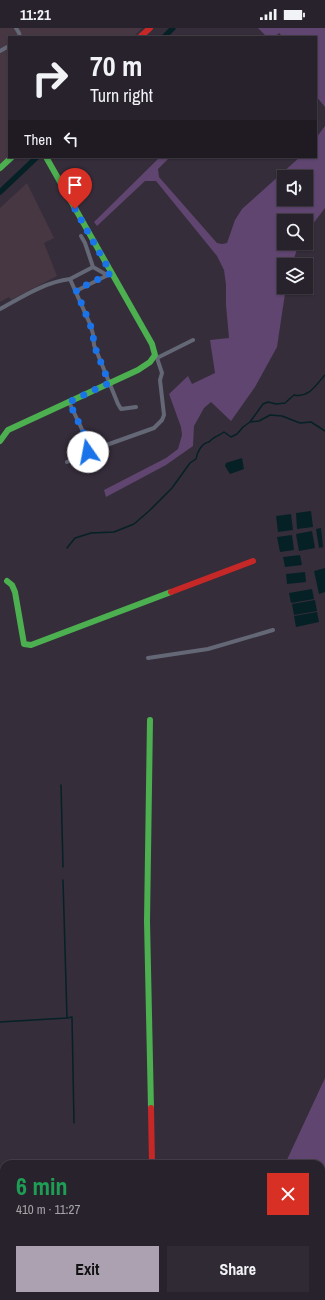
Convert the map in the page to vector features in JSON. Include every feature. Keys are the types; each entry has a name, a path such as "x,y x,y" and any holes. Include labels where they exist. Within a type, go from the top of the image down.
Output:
{"street":[{"path":"141,36 150,28"},
{"path":"0,168 11,158"},
{"path":"47,158 109,274 152,344 162,373 160,380 164,415 162,420 154,428 88,452 67,462"},
{"path":"81,236 85,243 93,267 109,274"},
{"path":"0,309 30,293 62,280 70,279 93,267"},
{"path":"76,290 109,274"},
{"path":"70,279 90,324 94,345 121,409 136,407"},
{"path":"0,441 8,430 146,366 156,357 193,340"},
{"path":"69,402 88,442 88,452"},
{"path":"7,581 12,585 15,592 24,644 31,645 253,561"},
{"path":"148,658 208,649 273,630"},
{"path":"150,720 148,921 152,1160"}],"shaded area":[{"path":"0,28 142,28 134,36 8,36 8,157 0,164"},
{"path":"258,28 325,28 325,107 317,97 317,36 282,36 279,33 276,36 266,36"},
{"path":"325,126 325,208 313,224 313,214 277,214 277,250 297,250 294,258 277,258 277,294 285,294 277,347 255,387 231,421 211,402 204,408 194,426 193,446 166,465 106,497 104,490 166,458 178,449 182,435 181,427 169,394 188,376 192,384 215,373 210,340 229,338 224,270 217,256 156,181 145,181 97,226 94,222 159,158 169,158 158,169 159,177 217,243 227,243 235,220 242,209 277,178 277,206 313,206 313,170 286,170 299,158 317,158 317,137"},
{"path":"27,183 54,238 44,243 57,276 11,300 9,297 0,302 0,208"},
{"path":"242,458 244,469 230,474 225,466 226,463"},
{"path":"311,511 313,527 297,529 296,513"},
{"path":"291,514 293,530 278,532 276,516"},
{"path":"321,528 323,547 319,548 316,529"},
{"path":"312,531 315,548 299,551 296,534"},
{"path":"292,535 294,550 280,552 277,537"},
{"path":"300,555 302,565 285,567 283,557"},
{"path":"325,568 325,592 319,594 314,571"},
{"path":"305,572 306,582 287,584 286,574"},
{"path":"312,589 314,599 291,603 289,593"},
{"path":"315,600 317,611 294,615 292,604"},
{"path":"317,612 319,622 296,627 294,616"},
{"path":"325,1078 325,1160 287,1160"}],"waterway":[{"path":"165,36 173,28"},
{"path":"0,192 36,158"},
{"path":"67,548 75,538 91,533 114,532 134,524 172,488 190,463 196,459 197,454 204,444 224,432 231,437 237,434 250,422 263,404 268,402 276,404 285,403 294,395 304,395 312,390 325,375"},
{"path":"250,422 259,421 270,415 282,416 300,423 311,422 325,431"},
{"path":"61,785 63,867"},
{"path":"0,1022 67,1018 63,880"},
{"path":"67,1018 72,1017 74,1123"}],"traffic: fast":[{"path":"0,168 11,158"},
{"path":"0,441 8,430 138,370 150,362 155,355 152,344 47,158"},
{"path":"7,581 12,585 15,592 24,644 31,645 171,592"},
{"path":"150,720 147,921 151,1108"}],"traffic: jam":[{"path":"141,36 150,28"},
{"path":"171,592 253,561"},
{"path":"151,1108 152,1160"}],"route":[{"path":"75,209 111,273 76,290 90,324 94,345 109,383 69,402 88,442 88,452"}]}
